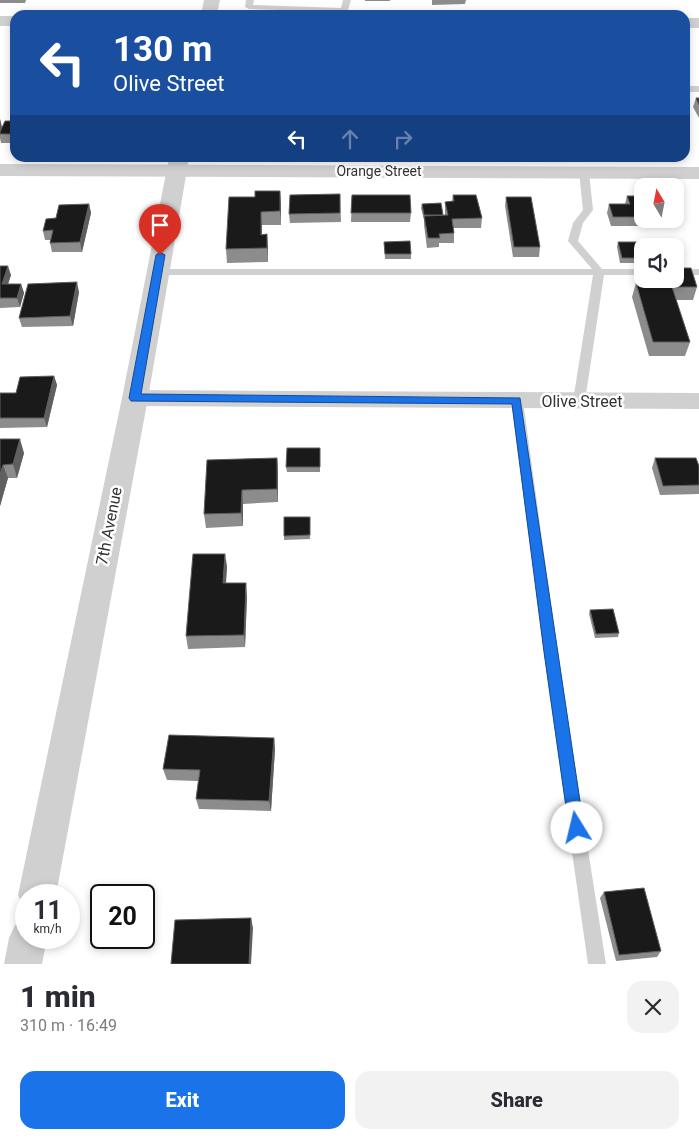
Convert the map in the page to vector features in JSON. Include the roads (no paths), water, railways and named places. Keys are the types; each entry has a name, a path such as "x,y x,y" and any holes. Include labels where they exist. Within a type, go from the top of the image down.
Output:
{"street":[{"name":"Orange Street","path":"0,170 178,164 584,172 699,172"},
{"name":"7th Avenue","path":"39,884 135,398 178,164"},
{"name":"Olive Street","path":"135,398 699,401"},
{"path":"23,964 26,949"}],"lane":[{"path":"250,0 249,7 344,10 346,0"},
{"path":"579,401 599,272 573,241 578,223 588,210 584,172"},
{"path":"157,272 634,272"},
{"path":"684,272 699,272"},
{"path":"517,401 556,691 597,964"}]}
